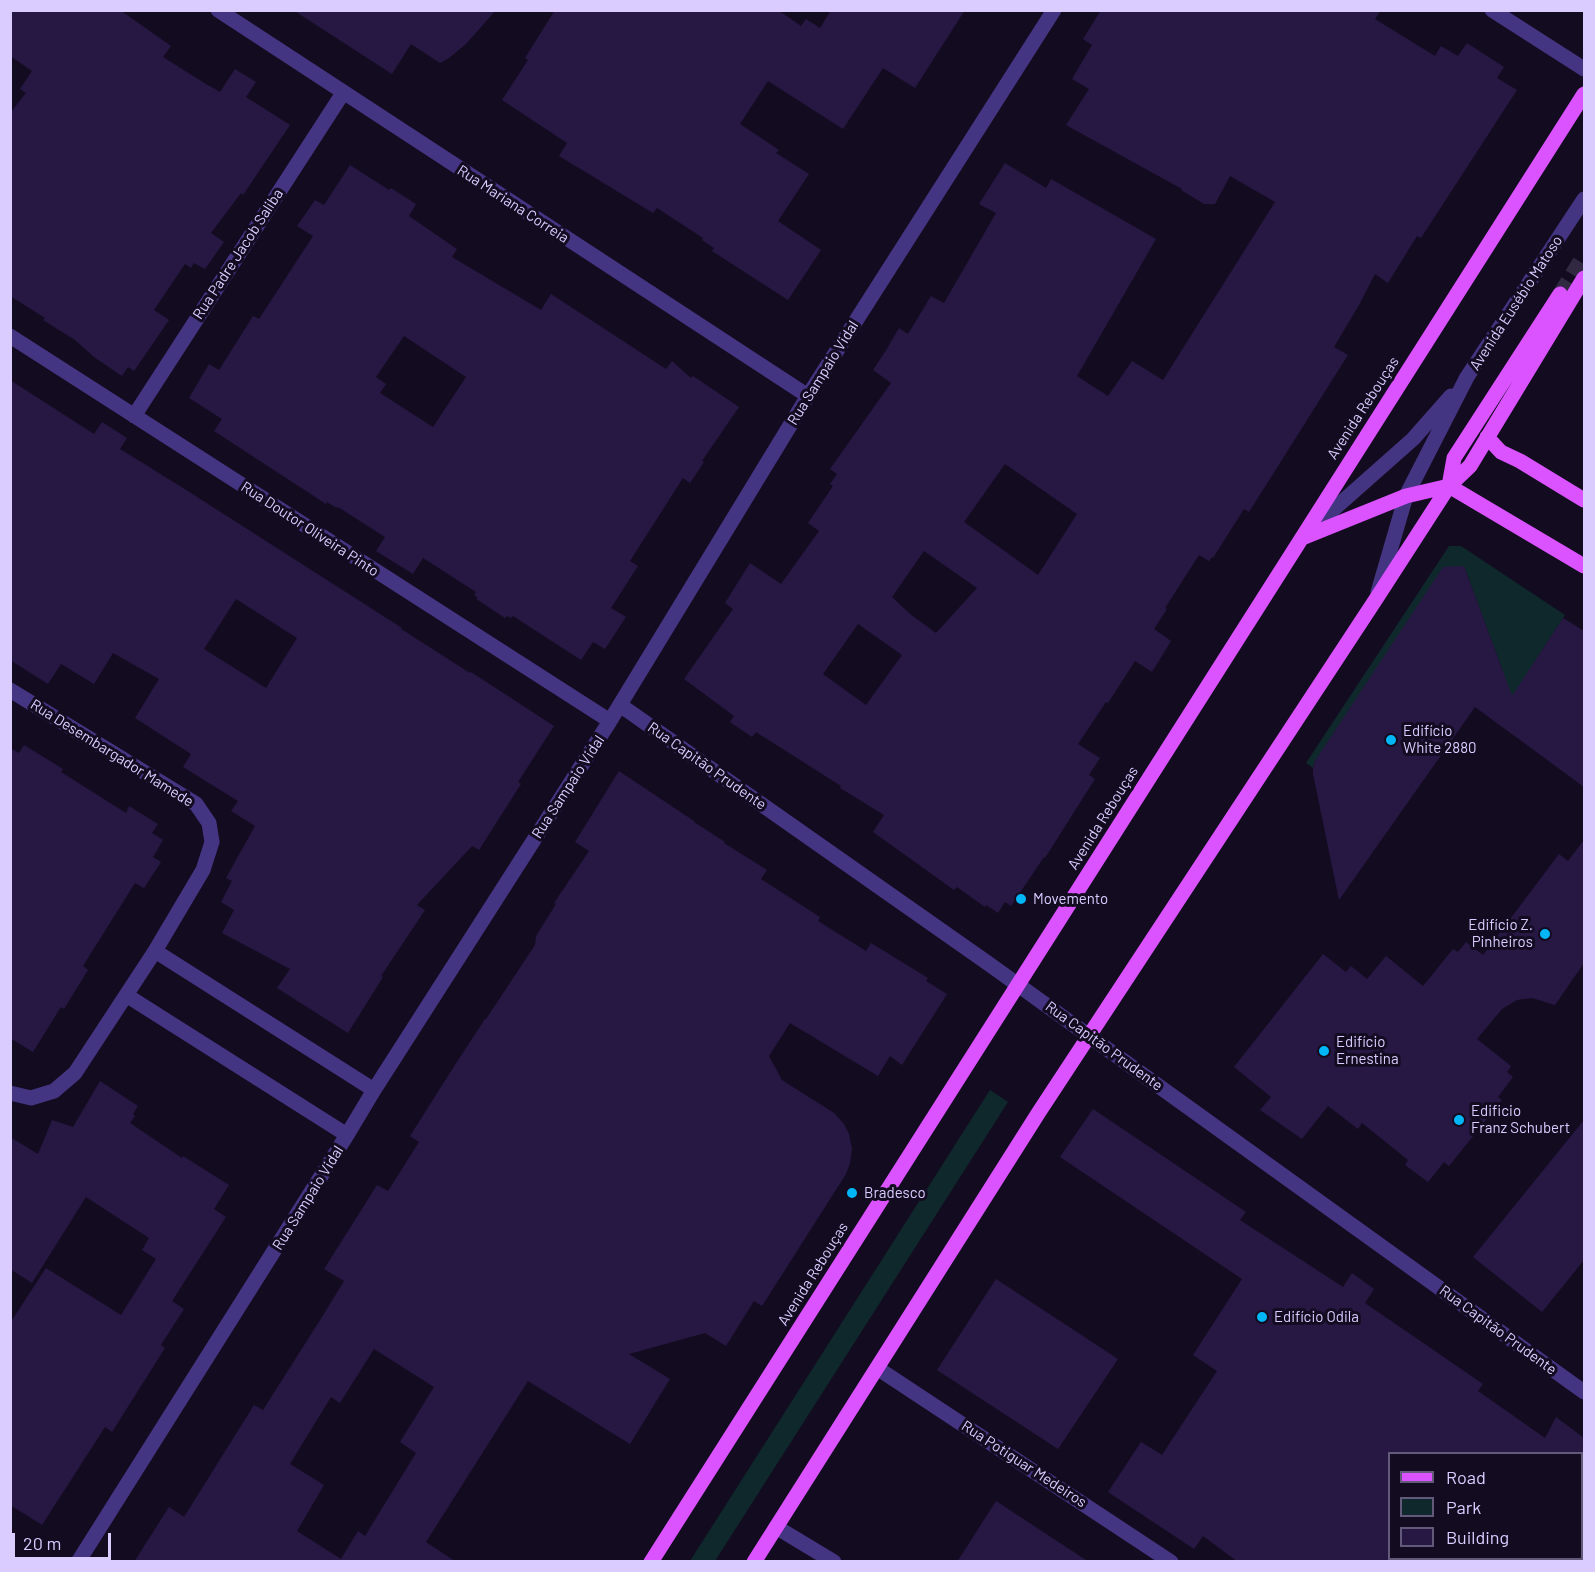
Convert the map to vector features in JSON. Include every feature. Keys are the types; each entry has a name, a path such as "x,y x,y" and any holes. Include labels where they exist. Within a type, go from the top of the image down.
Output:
{"main road":[{"name":"Avenida Rebouças","path":"651,1562 1584,94"},
{"path":"754,1562 1089,1036 1449,486 1470,466 1584,278"},
{"path":"1449,486 1454,458 1560,294"},
{"path":"1487,437 1501,452 1584,500"},
{"path":"1302,538 1406,496 1449,486 1584,566"}],"street":[{"name":"Rua Mariana Correia","path":"218,10 808,396"},
{"name":"Rua Sampaio Vidal","path":"78,1562 374,1090 610,721 808,396 1053,10"},
{"path":"1492,10 1584,69"},
{"name":"Rua Padre Jacob Saliba","path":"134,416 343,93"},
{"name":"Avenida Eusébio Matoso","path":"1376,599 1406,496 1467,377 1584,198"},
{"name":"Rua Doutor Oliveira Pinto","path":"10,336 610,721"},
{"name":"Avenida Eusébio Matoso","path":"1302,538 1413,439 1467,377"},
{"name":"Rua Desembargador Mamede","path":"10,690 196,804 209,823 212,842 203,870 155,951 75,1073 54,1091 38,1096 31,1098 10,1093"},
{"name":"Rua Capitão Prudente","path":"620,705 1089,1036 1584,1392"},
{"path":"155,951 374,1090"},
{"path":"126,995 347,1135"},
{"name":"Rua Potiguar Medeiros","path":"877,1368 1171,1562"},
{"path":"776,1527 834,1562"}],"green space":[{"path":"1449,546 1461,546 1565,615 1506,706 1502,669 1464,566 1315,761 1313,768 1306,763"},
{"path":"990,1090 1008,1102 715,1561 690,1561"}],"building":[{"path":"10,10 120,10 171,46 163,57 220,92 235,69 256,82 246,97 290,125 243,195 241,193 211,233 224,242 205,269 194,263 191,268 185,264 154,310 169,320 134,371 128,367 122,376 94,357 75,340 43,320 45,318 10,296 10,113 26,93 20,89 32,71 10,56"},
{"path":"293,10 496,10 466,44 449,58 440,63 411,44 392,74"},
{"path":"555,10 778,10 801,26 806,19 820,28 831,10 965,10 915,88 883,68 843,129 768,81 740,124 779,150 776,153 809,174 778,221 821,250 788,300 712,251 714,248 702,240 703,238 657,208 653,213 559,156 567,143 502,100 528,60 525,58"},
{"path":"1101,10 1381,10 1375,19 1435,56 1441,46 1458,56 1467,43 1504,67 1497,78 1517,90 1421,238 1417,236 1388,283 1375,274 1334,347 1348,355 1249,512 1244,509 1213,558 1209,561 1199,555 1165,608 1167,609 1154,629 1171,641 1152,672 1135,661 1078,744 1100,758 1089,775 1095,779 1045,858 1011,906 1005,902 998,913 986,905 985,907 957,887 954,890 873,832 884,815 756,732 752,737 730,722 734,716 684,679 733,609 725,603 750,563 781,584 819,531 808,523 833,486 830,484 837,474 830,469 891,383 873,370 899,328 908,334 931,296 944,303 996,213 979,204 1005,163 1046,188 1051,179 1156,239 1077,376 1108,396 1132,361 1163,380 1275,202 1230,176 1215,204 1204,204 1182,189 1066,125 1089,89 1072,79 1092,45 1083,39","holes":["1005,464 1077,514 1038,575 964,522","924,551 977,588 936,633 892,597","858,624 902,655 866,705 823,674"]},
{"path":"350,165 416,204 409,216 457,249 452,257 541,310 551,294 666,369 672,361 691,378 693,376 739,407 702,461 704,462 690,483 683,478 630,561 638,566 611,608 626,617 605,649 593,642 581,660 513,616 505,618 476,599 478,598 474,595 476,592 423,558 413,574 376,551 385,537 338,507 327,502 326,504 214,431 222,419 189,398 209,364 219,370 253,316 259,319 313,236 297,226 315,200 324,205","holes":["404,336 466,377 433,427 380,393 386,384 376,377"]},
{"path":"10,380 94,434 102,422 127,438 120,449 554,726 518,782 521,784 479,850 472,846 417,905 425,910 381,976 383,977 348,1033 277,988 290,969 222,933 234,910 221,902 232,881 226,878 255,826 231,811 238,801 183,767 191,754 135,718 159,679 113,653 94,684 61,664 48,684 10,660","holes":["236,599 297,638 266,688 204,649"]},
{"name":"Edifício White 2880","path":"1464,566 1512,696 1563,618 1584,631 1584,787 1475,707 1339,900 1313,774 1315,761 1443,567"},
{"path":"24,745 63,769 61,772 126,813 129,806 158,824 152,833 163,840 153,857 161,862 144,888 135,883 83,966 88,970 64,1009 61,1007 33,1052 10,1038 10,748 19,753"},
{"path":"619,771 767,870 761,879 820,917 818,921 866,951 871,943 928,978 926,981 947,994 902,1065 890,1056 878,1076 790,1023 769,1056 782,1080 834,1113 844,1124 852,1149 846,1174 762,1306 754,1301 726,1346 705,1333 629,1354 670,1379 630,1444 528,1381 426,1542 456,1562 134,1562 169,1507 184,1517 254,1405 263,1410 322,1317 344,1281 324,1269 377,1185 388,1191 419,1142 410,1136 535,945 536,936 556,904 554,903 589,851 575,842","holes":["374,1349 434,1387 400,1442 416,1453 365,1536 358,1531 341,1559 297,1531 324,1485 290,1464 331,1397 340,1403"]},
{"path":"1584,840 1584,963 1555,1005 1532,998 1517,1000 1502,1009 1477,1039 1511,1066 1507,1072 1513,1077 1498,1097 1502,1100 1449,1166 1444,1162 1428,1182 1405,1165 1408,1160 1362,1123 1358,1129 1328,1106 1302,1139 1260,1110 1271,1097 1234,1067 1323,954 1346,972 1351,966 1367,979 1386,956 1423,986 1453,949 1458,952 1466,942 1483,955 1559,854 1568,861"},
{"path":"100,1081 138,1106 130,1123 182,1158 183,1156 229,1185 214,1209 226,1217 172,1301 184,1309 161,1345 165,1348 112,1432 105,1427 42,1525 10,1505 10,1323 46,1268 121,1315 156,1259 142,1250 149,1238 86,1197 32,1283 10,1269 10,1137 38,1154 52,1120 73,1127"},
{"path":"1093,1109 1246,1212 1240,1220 1343,1287 1352,1273 1374,1289 1365,1303 1483,1384 1478,1391 1545,1438 1556,1417 1584,1438 1584,1454 1583,1452 1388,1452 1389,1562 1238,1562 1203,1536 1194,1549 1108,1492 1141,1442 1162,1455 1217,1371 1193,1355 1242,1279 1060,1157"},
{"path":"1584,1120 1584,1260 1542,1312 1473,1257"},
{"path":"996,1279 1118,1359 1058,1449 937,1370"},
{"path":"996,1501 1089,1562 957,1562"}],"tunnel":[{"path":"1560,294 1584,255"}],"place":[{"name":"Edifício White 2880","path":"1391,740"},
{"name":"Movemento","path":"1021,899"},
{"name":"Edifício Z. Pinheiros","path":"1545,934"},
{"name":"Edifício Ernestina","path":"1324,1051"},
{"name":"Edificio Franz Schubert","path":"1459,1120"},
{"name":"Bradesco","path":"852,1193"},
{"name":"Edifício Odila","path":"1262,1317"}]}
